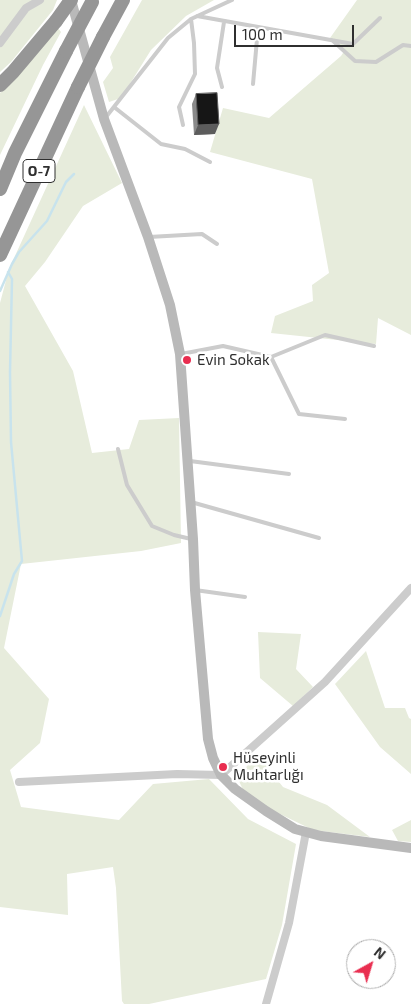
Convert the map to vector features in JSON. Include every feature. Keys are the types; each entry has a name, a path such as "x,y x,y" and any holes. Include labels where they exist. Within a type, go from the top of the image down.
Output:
{"highway":[{"path":"0,85 56,21 71,0"},
{"name":"O-7","path":"0,255 78,87 123,0"},
{"name":"O-7","path":"0,189 92,1"},
{"path":"0,259 6,241"}],"main road":[{"path":"71,0 104,119 148,237 170,305 180,354 208,739 213,758 221,775 235,789 296,829 321,836 411,848"}],"street":[{"path":"0,43 26,8 40,0"},
{"path":"18,782 177,774 221,775 325,682 411,588"},
{"path":"266,1004 289,924 306,832"}],"lane":[{"path":"104,119 168,38 191,19 232,0"},
{"path":"197,16 353,44 380,18"},
{"path":"183,126 180,107 195,74 191,19"},
{"path":"222,87 217,68 224,22"},
{"path":"253,84 258,28"},
{"path":"332,40 355,61 376,62 403,45 411,46"},
{"path":"114,107 161,144 185,149 210,162"},
{"path":"148,237 202,234 216,244"},
{"path":"180,354 224,346 271,357 324,335 374,346"},
{"path":"271,357 298,414 345,419"},
{"path":"118,449 127,485 152,526 174,535 194,539"},
{"path":"188,461 289,474"},
{"path":"191,502 319,538"},
{"path":"196,590 245,598"}],"green space":[{"path":"0,0 57,0 53,10 11,62 0,72"},
{"path":"142,0 214,0 186,16 151,50 121,98 109,102 103,82 113,68 110,57"},
{"path":"357,0 411,0 411,335 378,318 376,344 271,333 275,316 313,301 312,285 329,273 312,179 210,152 223,108 269,118 341,56 345,50 330,38"},
{"path":"58,28 61,32 0,155 0,93 19,74"},
{"path":"84,105 122,183 83,206 45,262 25,286 73,371 92,453 129,449 139,420 179,418 181,543 141,551 21,564 4,648 49,699 40,743 10,770 21,807 119,820 153,784 209,779 248,819 296,844 282,925 266,979 149,1004 124,1004 122,1001 116,888 113,867 67,874 68,915 0,907 0,303 9,269"},
{"path":"258,632 301,634 296,669 313,687 293,706 260,678"},
{"path":"366,651 385,708 405,708 411,719 411,774 380,747 335,684"},
{"path":"256,753 283,787 327,805 370,837 313,830 247,798 238,779"},
{"path":"411,820 411,842 398,841 392,830"}],"building":[{"path":"217,93 219,124 198,125 196,94"}],"waterway":[{"path":"0,291 19,252 47,221 66,182 74,174"},
{"path":"0,616 14,574 22,561 11,442 12,279 8,272"}],"place":[{"name":"Evin Sokak","path":"187,360"},
{"name":"Hüseyinli Muhtarlığı","path":"223,767"}]}
